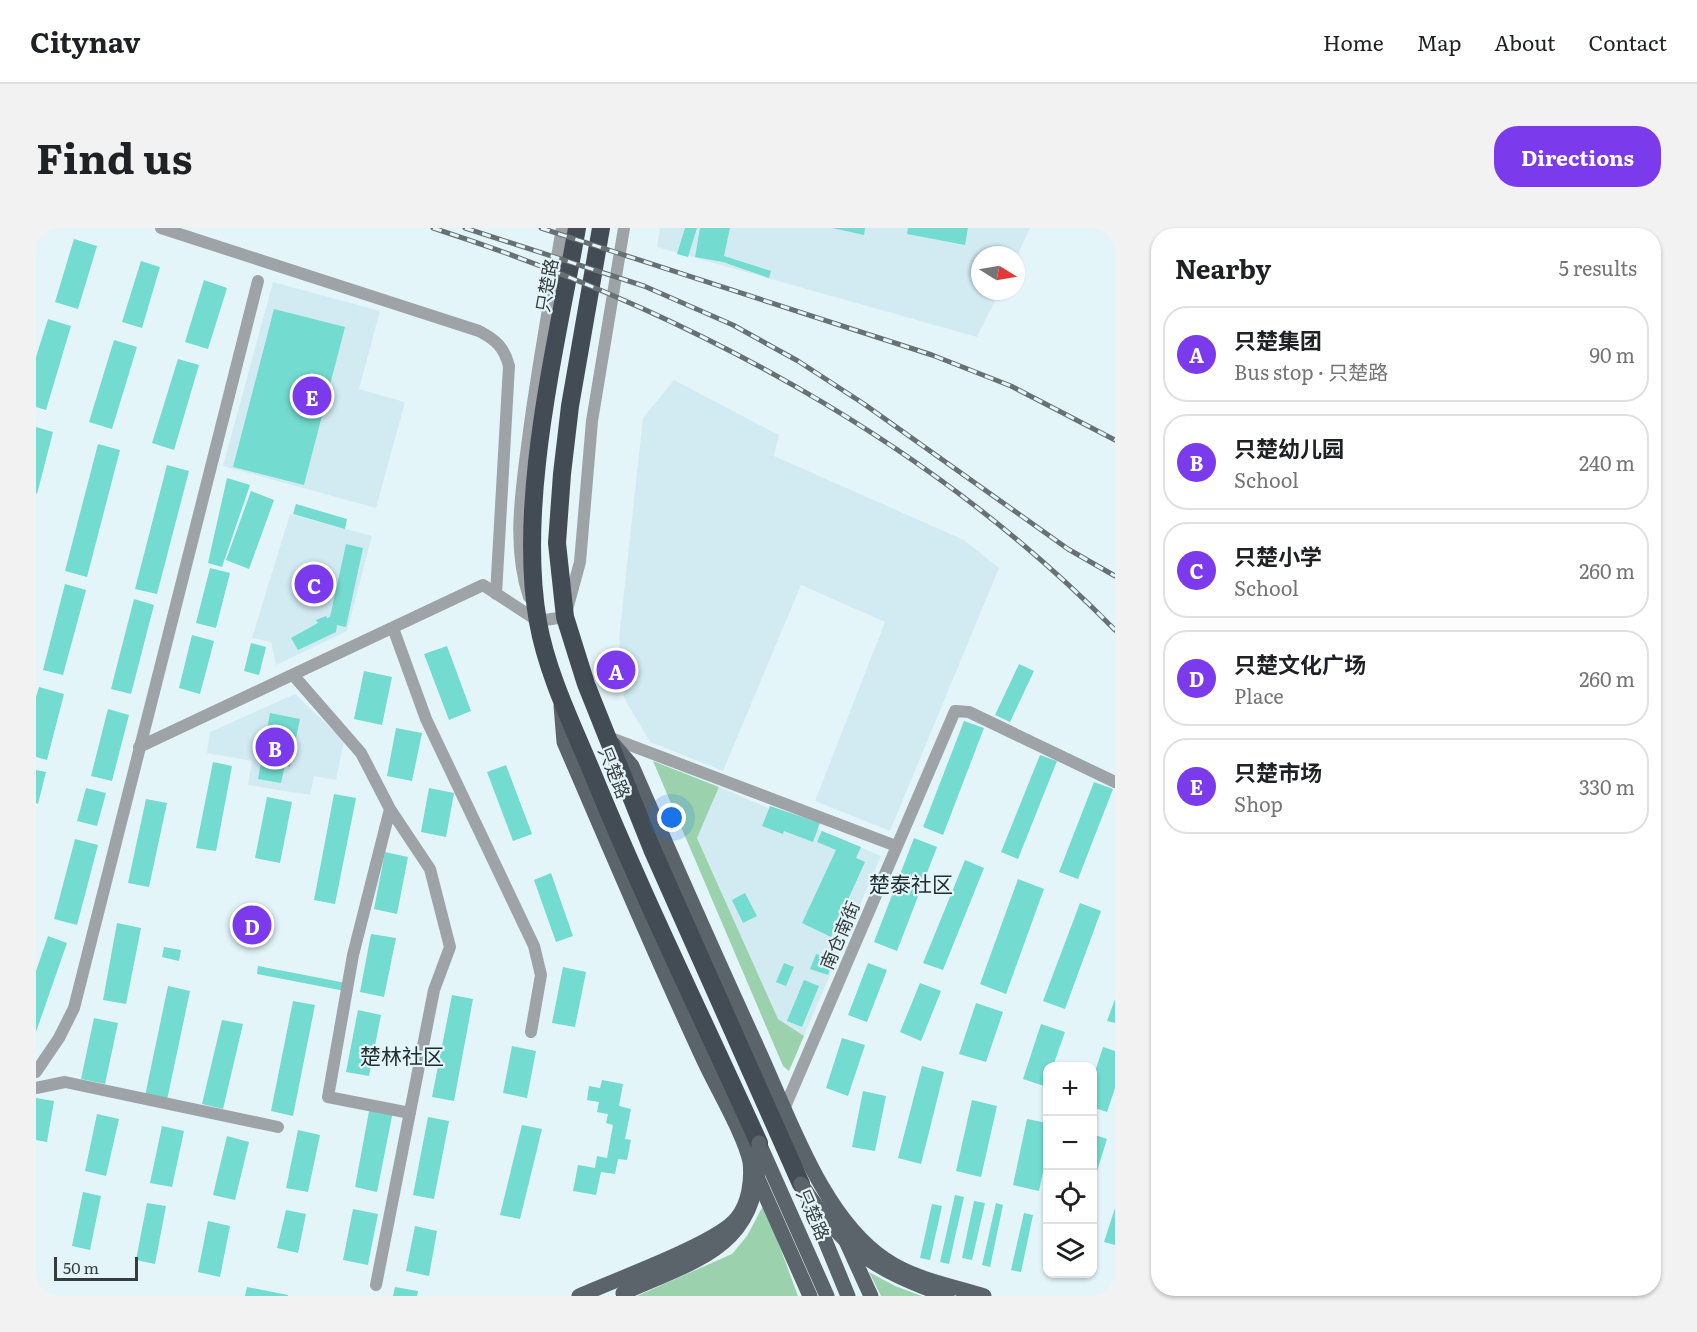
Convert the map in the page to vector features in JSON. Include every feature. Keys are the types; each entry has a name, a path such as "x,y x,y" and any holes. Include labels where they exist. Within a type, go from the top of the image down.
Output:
{"highway":[{"name":"只楚路","path":"577,228 537,472 533,540 538,621 561,694 630,865 759,1143"},
{"name":"只楚路","path":"601,228 570,406 562,474 557,543 565,617 605,735 801,1184"}],"main road":[{"path":"561,694 564,742 810,1296"},
{"path":"605,735 632,766 871,1296"},
{"path":"620,1295 710,1253 733,1236 748,1214 753,1199 760,1167 759,1143"},
{"name":"只楚路","path":"759,1143 827,1296"},
{"path":"579,1296 716,1236 737,1218 748,1196 749,1160"},
{"path":"801,1184 824,1217 862,1255 901,1279 947,1296"},
{"name":"只楚路","path":"801,1184 848,1296"},
{"path":"822,1187 845,1220 886,1261 984,1296"}],"street":[{"path":"161,228 479,331 497,340 506,352 509,366 496,594"},
{"path":"538,621 521,573 522,486 532,404 562,228"},
{"path":"139,747 294,676 483,585 538,621 565,617 580,562 592,421 624,228"},
{"path":"36,1072 59,1038 74,1008 258,281"},
{"path":"393,628 426,719 534,946 541,975 531,1032"},
{"path":"294,676 361,753 390,809 430,869 450,947 434,990 376,1285"},
{"name":"南仓南街","path":"785,1107 955,711 969,712 1115,782"},
{"path":"605,735 896,846"},
{"path":"390,809 353,955 328,1097 410,1113"},
{"path":"36,1088 64,1082 278,1127"}],"shaded area":[{"path":"660,228 1030,228 1022,246 971,246 971,300 996,300 977,337 657,247"},
{"path":"273,282 380,311 359,389 405,402 376,508 223,466"},
{"path":"674,380 779,435 774,456 964,540 999,568 890,831 815,801 885,622 801,585 723,771 650,742 624,698 619,638 643,418"},
{"path":"290,514 372,536 347,631 276,665 271,642 252,638"},
{"path":"295,694 344,741 336,780 314,776 310,795 248,785 252,761 207,753 210,732"},
{"path":"719,787 881,856 804,1036 778,1020 697,838"}],"green space":[{"path":"653,761 719,787 697,838 778,1019 804,1036 789,1071 783,1066"},
{"path":"764,1204 798,1296 637,1296 732,1254 747,1236"},
{"path":"869,1272 895,1286 922,1296 881,1296"}],"building":[{"path":"685,228 697,228 688,257 677,254"},
{"path":"700,228 730,228 724,256 771,271 769,278 723,262 695,257"},
{"path":"832,228 865,228 864,235"},
{"path":"908,228 968,228 965,245 907,234"},
{"path":"74,239 97,246 78,309 55,302"},
{"path":"141,261 160,267 142,328 122,322"},
{"path":"204,280 227,288 208,349 185,342"},
{"path":"274,309 345,327 304,485 233,467"},
{"path":"48,319 71,326 46,410 36,407 36,357"},
{"path":"114,340 137,347 112,429 89,422"},
{"path":"178,359 199,365 174,450 152,443"},
{"path":"36,427 53,432 37,494 36,493"},
{"path":"98,444 120,450 87,577 65,571"},
{"path":"167,465 189,471 157,594 135,589"},
{"path":"227,478 250,485 222,567 208,563"},
{"path":"251,491 274,500 249,569 226,560"},
{"path":"296,504 347,519 345,529 293,514"},
{"path":"346,544 363,548 346,627 337,625 336,632 298,650 291,638 318,623 316,620 326,616 330,617"},
{"path":"210,568 230,573 216,628 196,623"},
{"path":"65,584 86,590 63,675 43,670"},
{"path":"134,599 154,605 131,694 111,689"},
{"path":"192,635 214,641 200,694 179,688"},
{"path":"251,643 266,647 259,675 244,671"},
{"path":"447,646 471,711 449,720 424,654"},
{"path":"1019,664 1034,671 1010,722 995,715"},
{"path":"364,671 392,677 382,725 354,719"},
{"path":"39,687 64,694 47,760 36,757 36,697"},
{"path":"108,709 129,715 112,781 91,776"},
{"path":"270,713 300,719 290,767 285,765 281,783 258,779"},
{"path":"964,721 984,728 943,835 923,827"},
{"path":"396,728 422,733 412,781 387,776"},
{"path":"1040,755 1057,761 1018,859 1001,852"},
{"path":"213,762 232,766 216,851 196,848"},
{"path":"506,765 532,834 513,841 487,772"},
{"path":"36,770 46,772 38,804 36,803"},
{"path":"1094,782 1113,789 1078,879 1059,872"},
{"path":"86,788 106,793 97,826 77,821"},
{"path":"429,788 454,793 446,837 421,832"},
{"path":"334,794 356,798 335,904 314,900"},
{"path":"267,797 292,802 280,863 255,858"},
{"path":"146,799 167,803 149,887 128,883"},
{"path":"770,806 820,823 813,842 784,831 783,834 762,826"},
{"path":"822,831 861,847 856,858 865,862 831,937 802,923 836,850 817,842"},
{"path":"914,838 937,847 897,951 874,942"},
{"path":"75,839 98,845 77,925 54,919"},
{"path":"385,852 408,857 397,914 374,909"},
{"path":"965,860 984,868 943,970 923,963"},
{"path":"551,873 573,936 556,942 534,880"},
{"path":"1018,879 1044,889 1006,994 980,984"},
{"path":"745,893 757,916 743,923 732,900"},
{"path":"1080,903 1101,911 1065,1009 1043,1001"},
{"path":"117,923 141,928 126,1004 103,1000"},
{"path":"371,934 396,938 384,997 360,992"},
{"path":"48,936 67,943 36,1032 36,971"},
{"path":"164,947 181,950 179,961 162,957"},
{"path":"816,954 833,960 828,975 810,969"},
{"path":"784,963 794,967 786,986 776,982"},
{"path":"868,963 887,970 867,1022 848,1015"},
{"path":"258,966 346,983 345,991 257,974"},
{"path":"563,967 586,972 575,1027 552,1023"},
{"path":"804,980 819,986 802,1027 787,1021"},
{"path":"920,983 941,991 921,1041 900,1032"},
{"path":"168,986 190,991 167,1100 145,1096"},
{"path":"452,995 473,999 454,1101 432,1097"},
{"path":"1115,999 1115,1023 1107,1021"},
{"path":"293,1001 315,1005 293,1116 271,1111"},
{"path":"976,1003 1003,1012 986,1062 959,1054"},
{"path":"358,1010 381,1015 369,1076 346,1072"},
{"path":"94,1018 118,1023 105,1084 81,1079"},
{"path":"222,1020 243,1024 223,1109 202,1104"},
{"path":"1041,1024 1065,1032 1054,1062 1043,1062 1043,1086 1023,1079"},
{"path":"842,1038 865,1045 848,1096 826,1088"},
{"path":"512,1046 536,1051 527,1098 503,1093"},
{"path":"1103,1047 1115,1051 1115,1088 1107,1112 1097,1109 1097,1066"},
{"path":"922,1066 944,1072 921,1164 898,1158"},
{"path":"602,1080 623,1084 619,1106 631,1109 625,1139 631,1140 627,1160 618,1159 615,1174 601,1172 596,1195 573,1191 578,1165 595,1168 597,1156 607,1158 613,1125 606,1123 608,1114 597,1112 599,1102 587,1100 589,1086 600,1088"},
{"path":"863,1091 886,1096 875,1151 852,1147"},
{"path":"36,1098 54,1101 47,1142 36,1140"},
{"path":"972,1100 997,1106 981,1177 956,1171"},
{"path":"370,1106 393,1111 377,1192 355,1187"},
{"path":"97,1114 119,1119 106,1176 85,1171"},
{"path":"428,1117 449,1121 434,1199 413,1195"},
{"path":"1027,1119 1043,1122 1043,1172 1039,1191 1013,1185"},
{"path":"522,1125 542,1129 520,1219 500,1215"},
{"path":"162,1126 184,1131 172,1187 150,1183"},
{"path":"298,1130 320,1135 308,1192 286,1188"},
{"path":"227,1136 249,1142 235,1200 213,1195"},
{"path":"1097,1136 1107,1139 1097,1171"},
{"path":"83,1192 101,1196 90,1250 72,1246"},
{"path":"955,1195 964,1197 949,1264 940,1262"},
{"path":"974,1201 985,1203 972,1260 962,1258"},
{"path":"147,1203 166,1206 155,1264 136,1260"},
{"path":"996,1203 1003,1205 990,1267 982,1265"},
{"path":"932,1204 942,1206 930,1260 920,1258"},
{"path":"1115,1208 1115,1245 1104,1242"},
{"path":"353,1209 378,1214 368,1265 343,1260"},
{"path":"286,1210 306,1214 298,1253 277,1248"},
{"path":"1024,1213 1033,1215 1021,1272 1011,1270"},
{"path":"208,1221 230,1226 220,1277 198,1272"},
{"path":"415,1226 437,1231 429,1276 406,1271"},
{"path":"247,1287 288,1295 288,1296 245,1296"},
{"path":"395,1287 418,1291 417,1296 393,1296"}],"railway":[{"path":"433,228 527,261 619,298 710,341 798,388 884,441 965,498 1043,561 1115,630"},
{"path":"465,228 644,286 733,325 798,361 864,404 1068,549 1115,576"},
{"path":"541,228 932,355 1011,386 1115,440"}],"place":[{"name":"只楚市场","path":"312,396"},
{"name":"只楚小学","path":"314,584"},
{"name":"只楚集团","path":"616,670"},
{"name":"只楚幼儿园","path":"275,747"},
{"name":"只楚文化广场","path":"252,925"}],"district":[{"name":"楚泰社区","path":"911,882"},
{"name":"楚林社区","path":"402,1054"}]}
